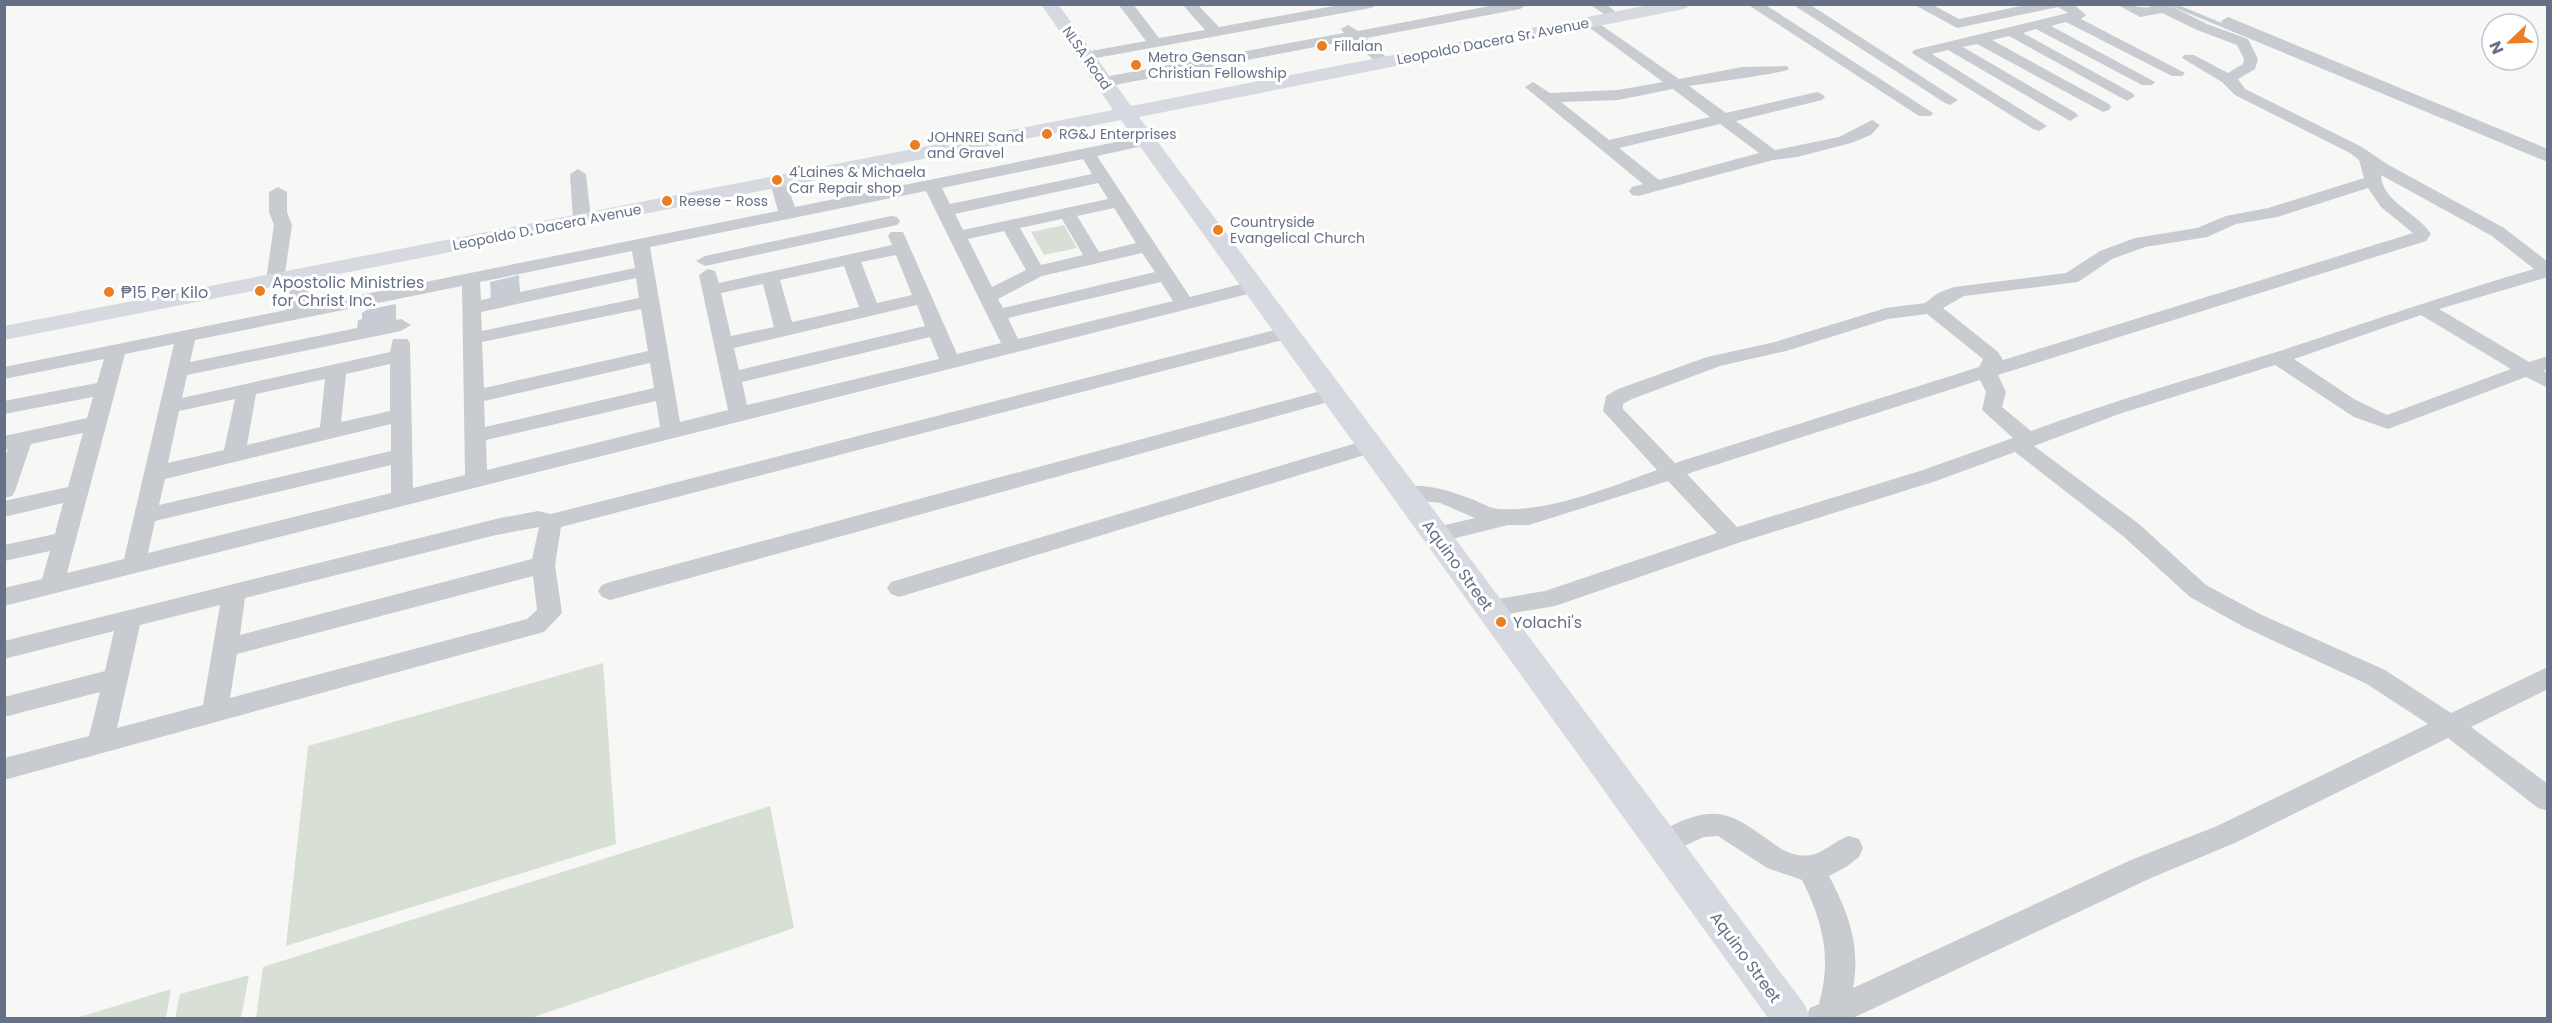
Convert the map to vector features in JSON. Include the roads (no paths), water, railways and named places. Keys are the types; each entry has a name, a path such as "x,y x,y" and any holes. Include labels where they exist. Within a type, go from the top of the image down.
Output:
{"main road":[{"name":"NLSA Road","path":"1049,4 1125,112"},
{"name":"Leopoldo Dacera Sr. Avenue","path":"1125,112 1384,62 1594,13 1616,18 1680,5"},
{"name":"Aquino Street","path":"1125,112 1791,1018"},
{"name":"Leopoldo D. Dacera Avenue","path":"4,333 1125,112"}],"street":[{"path":"1125,4 1155,43"},
{"path":"1189,4 1215,33"},
{"path":"1085,56 1371,4"},
{"path":"1104,82 1519,4"},
{"path":"1754,4 1924,113"},
{"path":"1798,4 1943,96 1905,101"},
{"path":"1920,4 1957,24 2042,5"},
{"path":"2040,126 1919,53 1948,44 2071,19 2080,14 2063,4"},
{"path":"2124,4 2140,13 2156,11 2157,6 2243,42 2251,59 2250,66 2230,80"},
{"path":"2186,4 2547,155"},
{"path":"1260,10 1272,22"},
{"path":"1330,12 1384,62"},
{"path":"1594,13 1721,118 1772,155"},
{"path":"2071,19 2177,73"},
{"path":"2039,26 2147,82"},
{"path":"2010,31 2127,96"},
{"path":"1817,44 1851,38"},
{"path":"1978,38 2103,107"},
{"path":"1948,44 2070,116"},
{"path":"2189,58 2230,80 2240,92 2356,150 2367,159 2498,232 2547,271"},
{"path":"1546,98 1630,93 1662,88 1676,82 1695,81 1742,72 1782,69"},
{"path":"1979,90 2012,82"},
{"path":"1533,87 1656,186"},
{"path":"1606,146 1817,97"},
{"path":"1638,191 1772,155 1797,152 1845,140 1865,132 1872,125"},
{"path":"4,373 1146,141"},
{"path":"1087,153 1184,303"},
{"path":"1436,535 1507,518 1529,517 1626,489 1670,471 2420,237 2422,234 2419,229 2387,203 2372,181 2373,177 2367,159"},
{"path":"578,174 582,220"},
{"path":"944,211 1101,177"},
{"path":"1733,536 1613,411 1613,401 1625,394 1714,361 1779,347 1886,314 1931,308 1945,297 1961,291 2071,278 2106,255 2141,242 2201,233 2232,220 2271,213 2372,181"},
{"path":"778,182 788,214"},
{"path":"932,185 1012,346"},
{"path":"275,280 283,225 278,212 279,192"},
{"path":"879,196 950,362"},
{"path":"958,236 1118,202"},
{"path":"1066,213 1094,258"},
{"path":"705,261 891,221"},
{"path":"1010,226 1036,272"},
{"path":"698,233 739,414"},
{"path":"640,244 671,431"},
{"path":"988,297 1036,272 1146,246"},
{"path":"711,290 902,248"},
{"path":"851,259 870,310"},
{"path":"472,308 645,271"},
{"path":"1489,608 1547,600 1733,536 1873,494 2112,409 2277,358 2423,308 2547,271"},
{"path":"295,314 302,275"},
{"path":"997,315 1165,275"},
{"path":"770,277 785,330"},
{"path":"471,279 472,397 476,478"},
{"path":"4,597 1253,287"},
{"path":"402,497 400,326 404,292"},
{"path":"724,344 923,298"},
{"path":"471,339 650,301"},
{"path":"1931,308 1992,356 1993,360 1986,372"},
{"path":"2423,308 2539,366 2547,382"},
{"path":"177,371 400,326"},
{"path":"732,378 937,329"},
{"path":"4,650 506,525 538,519 551,522 1287,333"},
{"path":"134,565 186,337"},
{"path":"52,585 116,351"},
{"path":"169,407 400,356"},
{"path":"472,397 658,356"},
{"path":"2277,358 2302,371 2364,413 2388,422 2539,366"},
{"path":"330,431 336,370"},
{"path":"1986,372 1996,392 1991,405 1992,410 2024,442 2131,530 2198,591 2275,631 2358,667 2451,726 2547,800"},
{"path":"4,408 105,388"},
{"path":"234,454 247,390"},
{"path":"475,436 665,392"},
{"path":"610,591 1046,470 1332,394"},
{"path":"154,474 400,415"},
{"path":"4,491 13,441 96,423"},
{"path":"898,588 1370,446"},
{"path":"145,516 401,456"},
{"path":"4,509 76,493"},
{"path":"1405,494 1443,496 1476,511 1507,518"},
{"path":"4,769 535,626 550,613 543,565 551,522"},
{"path":"4,554 63,540"},
{"path":"225,648 543,565"},
{"path":"215,713 234,592"},
{"path":"100,744 130,617"},
{"path":"1826,1016 2141,869 2193,850 2451,726 2547,677"},
{"path":"4,707 116,678"},
{"path":"1662,844 1705,826 1720,825 1779,861 1811,870 1836,860 1849,848"},
{"path":"1811,870 1840,930 1842,959 1839,990 1826,1016"}],"waterway":[{"path":"2171,4 2548,160"}],"place":[{"name":"Fillalan","path":"1322,46"},
{"name":"Metro Gensan Christian Fellowship","path":"1136,65"},
{"name":"RG&J Enterprises","path":"1047,134"},
{"name":"JOHNREI Sand and Gravel","path":"915,145"},
{"name":"4'Laines & Michaela Car Repair shop","path":"777,180"},
{"name":"Reese - Ross","path":"667,201"},
{"name":"Countryside Evangelical Church","path":"1218,230"},
{"name":"Apostolic Ministries for Christ Inc.","path":"260,291"},
{"name":"₱15 Per Kilo","path":"109,292"},
{"name":"Yolachi's","path":"1501,622"}]}
